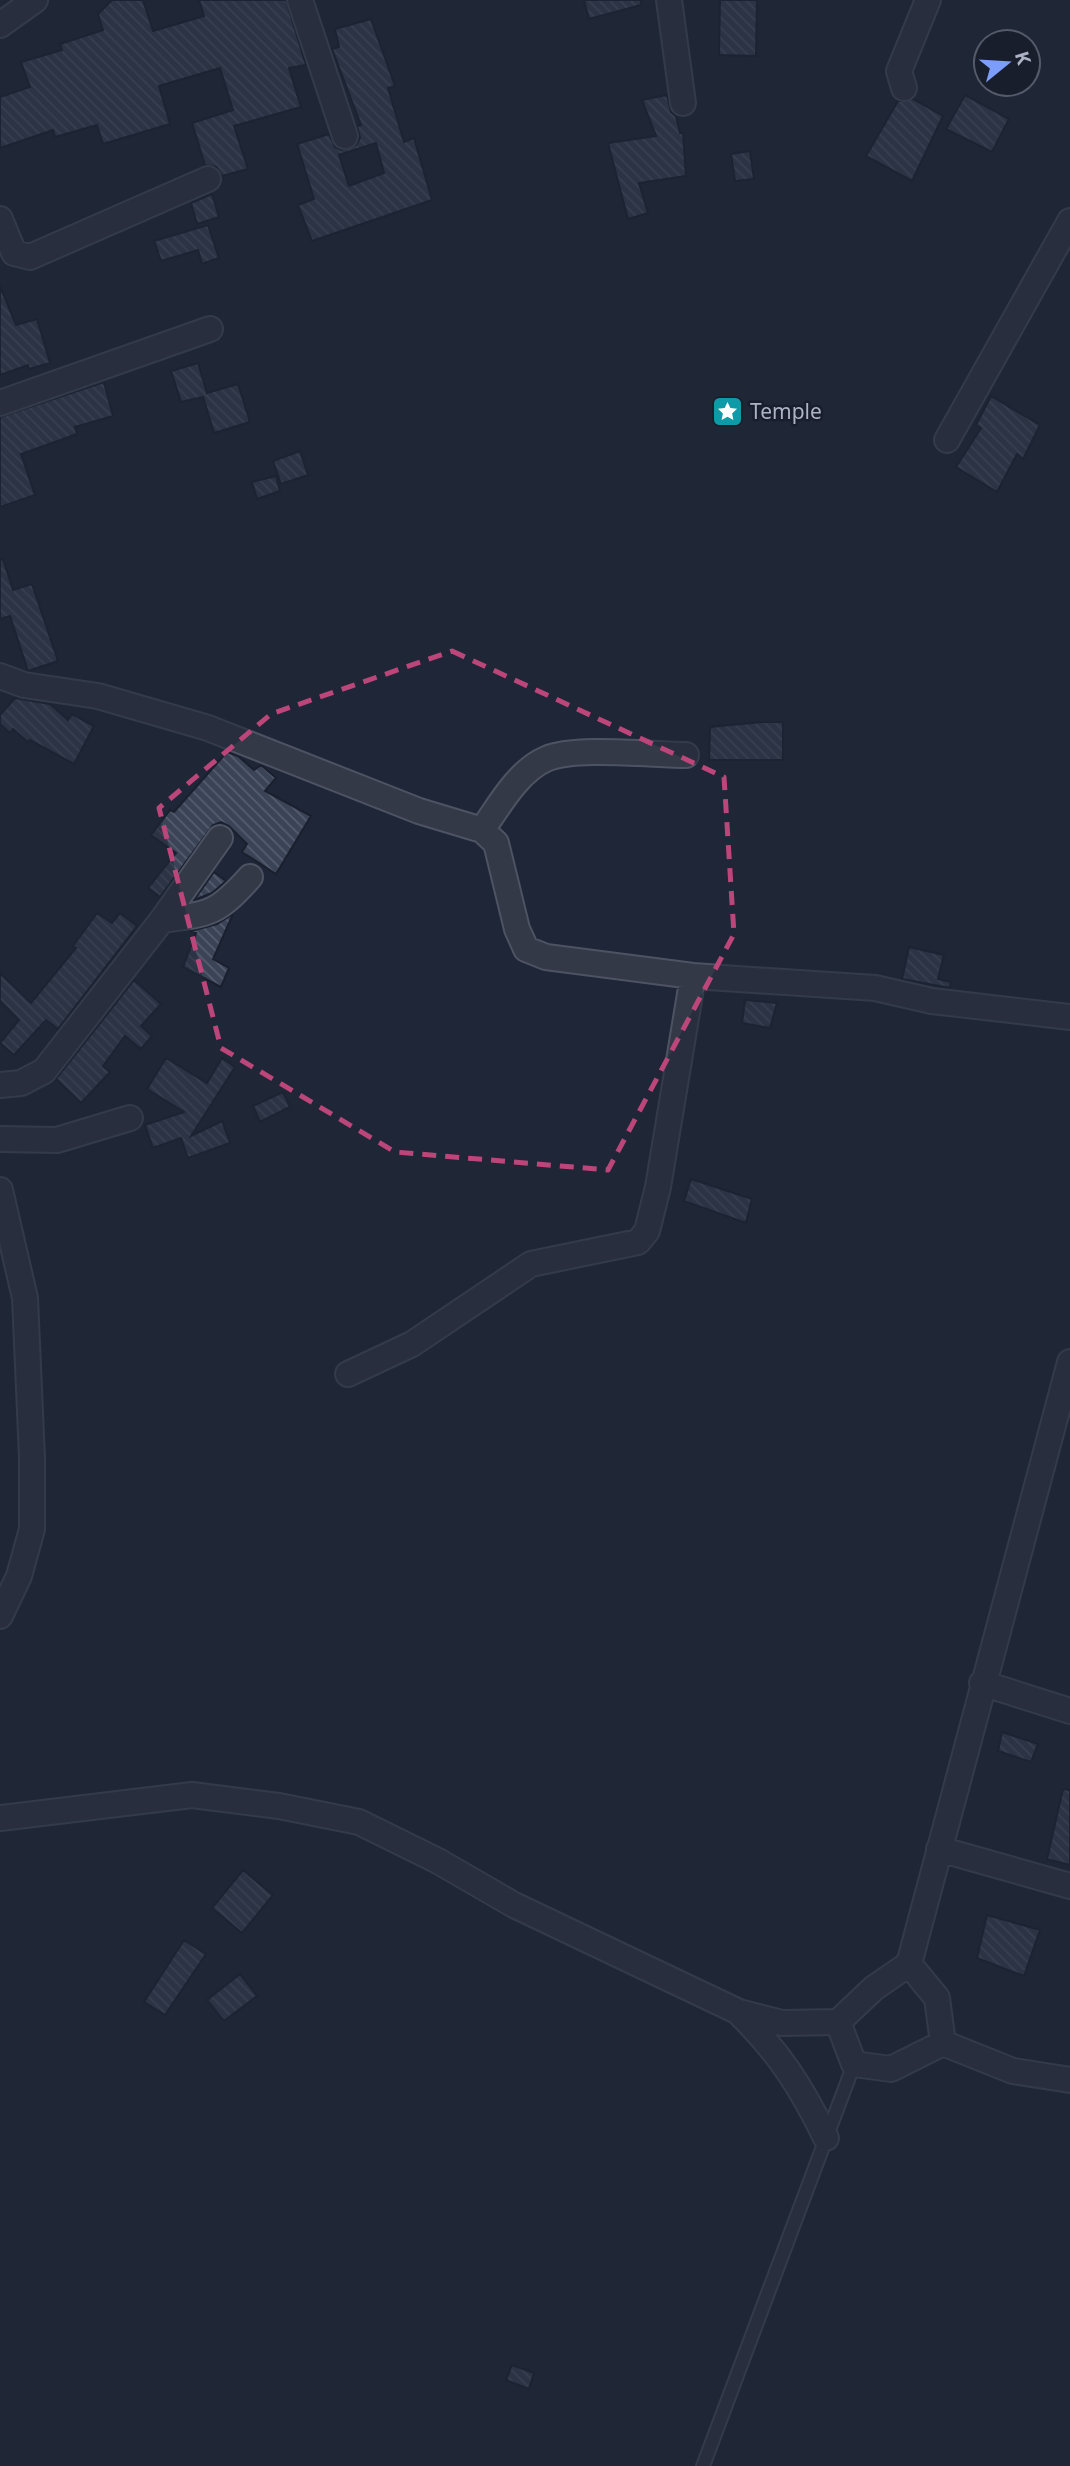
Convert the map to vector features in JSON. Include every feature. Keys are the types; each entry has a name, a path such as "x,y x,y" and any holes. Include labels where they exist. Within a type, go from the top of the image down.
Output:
{"street":[{"path":"0,25 35,0"},
{"path":"300,0 345,136"},
{"path":"669,0 683,103"},
{"path":"904,88 900,71 928,0"},
{"path":"0,219 14,253 30,257 208,179"},
{"path":"947,440 1070,221"},
{"path":"0,403 210,329"},
{"path":"0,676 24,685 98,695 208,728 419,811 482,830 496,843 517,929 526,949 546,957 693,976 875,988 932,1001 1070,1017"},
{"path":"482,830 522,776 547,758 577,754 686,755"},
{"path":"0,1085 21,1083 44,1070 162,920 220,838"},
{"path":"162,920 206,914 227,903 250,877"},
{"path":"348,1374 412,1344 531,1264 638,1242 648,1231 658,1187 693,976"},
{"path":"0,1139 57,1140 130,1118"},
{"path":"0,1190 25,1298 32,1458 32,1529 19,1576 0,1616"},
{"path":"0,1818 192,1795 279,1805 359,1822 438,1861 514,1905 738,2012 782,2023 838,2022 874,1988 909,1964 1070,1362"},
{"path":"982,1683 1070,1711"},
{"path":"939,1849 1070,1886"},
{"path":"909,1964 937,1998 943,2043"},
{"path":"738,2012 771,2044 810,2106 826,2138"},
{"path":"838,2022 854,2064 891,2069 943,2043 1013,2071 1070,2080"}],"lane":[{"path":"703,2466 854,2064"}],"highlighted area":[{"path":"452,651 724,777 734,934 608,1170 395,1152 221,1048 159,808 271,714"}],"building":[{"path":"112,0 143,0 153,31 204,16 199,0 286,0 306,65 289,68 301,107 234,126 248,169 222,176 216,167 205,165 192,123 233,110 220,68 159,86 170,124 103,144 97,125 55,137 53,130 0,148 0,97 30,87 21,62 62,50 60,44 103,30 98,14"},
{"path":"584,0 641,0 641,5 589,19"},
{"path":"720,0 757,0 756,56 719,55"},
{"path":"371,19 395,86 388,88 404,142 414,138 432,200 312,241 298,205 314,199 297,144 329,134 335,147 341,150 356,145 360,138 357,126 361,125 332,49 339,47 335,29","holes":["376,143 384,173 349,186 339,155"]},
{"path":"667,95 671,112 676,116 680,133 683,133 686,176 639,183 648,213 628,219 608,143 656,136 642,100"},
{"path":"965,95 1009,119 992,152 946,129"},
{"path":"913,99 943,116 912,181 866,156 898,101"},
{"path":"750,151 754,179 735,181 731,154"},
{"path":"212,194 219,217 197,224 191,203"},
{"path":"208,225 219,258 202,264 198,250 161,261 154,241"},
{"path":"0,286 16,325 37,319 50,363 29,369 28,365 0,375"},
{"path":"198,363 207,393 238,384 250,422 214,433 203,397 181,402 171,371"},
{"path":"104,382 113,416 75,427 77,434 21,454 35,495 0,507 0,417"},
{"path":"991,396 1040,425 1023,459 1017,454 997,492 956,467 981,428 976,425"},
{"path":"300,451 308,475 281,484 273,461"},
{"path":"276,476 280,491 257,499 252,482"},
{"path":"3,559 13,590 32,584 58,661 28,671 10,616 0,619 0,560"},
{"path":"15,698 50,704 68,720 72,714 94,726 74,764 30,740 28,742 13,729 10,733 0,724 0,715"},
{"path":"783,722 783,760 709,760 710,727"},
{"path":"227,752 238,756 254,770 261,765 276,778 265,791 311,816 276,874 242,852 247,844 229,826 221,822 213,825 160,897 148,888 176,853 151,835 170,810 174,812"},
{"path":"214,872 226,881 212,893 194,900"},
{"path":"97,913 112,923 120,913 137,926 58,1029 46,1020 14,1055 0,1043 19,1020 0,1001 0,973 31,1003 76,948 73,946"},
{"path":"233,914 213,959 229,968 221,987 183,967 196,933 191,931 217,924"},
{"path":"909,947 944,955 938,979 951,982 950,988 902,979"},
{"path":"134,980 161,1004 141,1026 152,1036 141,1049 125,1036 103,1066 110,1072 81,1103 56,1079"},
{"path":"745,1000 777,1003 770,1028 742,1023"},
{"path":"166,1058 207,1083 222,1058 235,1067 191,1136 222,1121 230,1143 188,1158 181,1138 153,1148 145,1125 184,1112 147,1089"},
{"path":"283,1092 290,1107 260,1122 253,1106"},
{"path":"691,1179 752,1199 746,1223 684,1201"},
{"path":"1002,1732 1038,1744 1031,1762 998,1751"},
{"path":"1063,1789 1070,1790 1070,1865 1047,1859"},
{"path":"243,1870 273,1895 242,1933 212,1908"},
{"path":"987,1915 1040,1930 1024,1976 977,1958"},
{"path":"184,1940 206,1954 165,2015 144,2002"},
{"path":"240,1974 257,1996 224,2021 207,2000"},
{"path":"512,2365 534,2373 529,2389 506,2380"}],"place":[{"name":"Temple","path":"727,412"}]}
